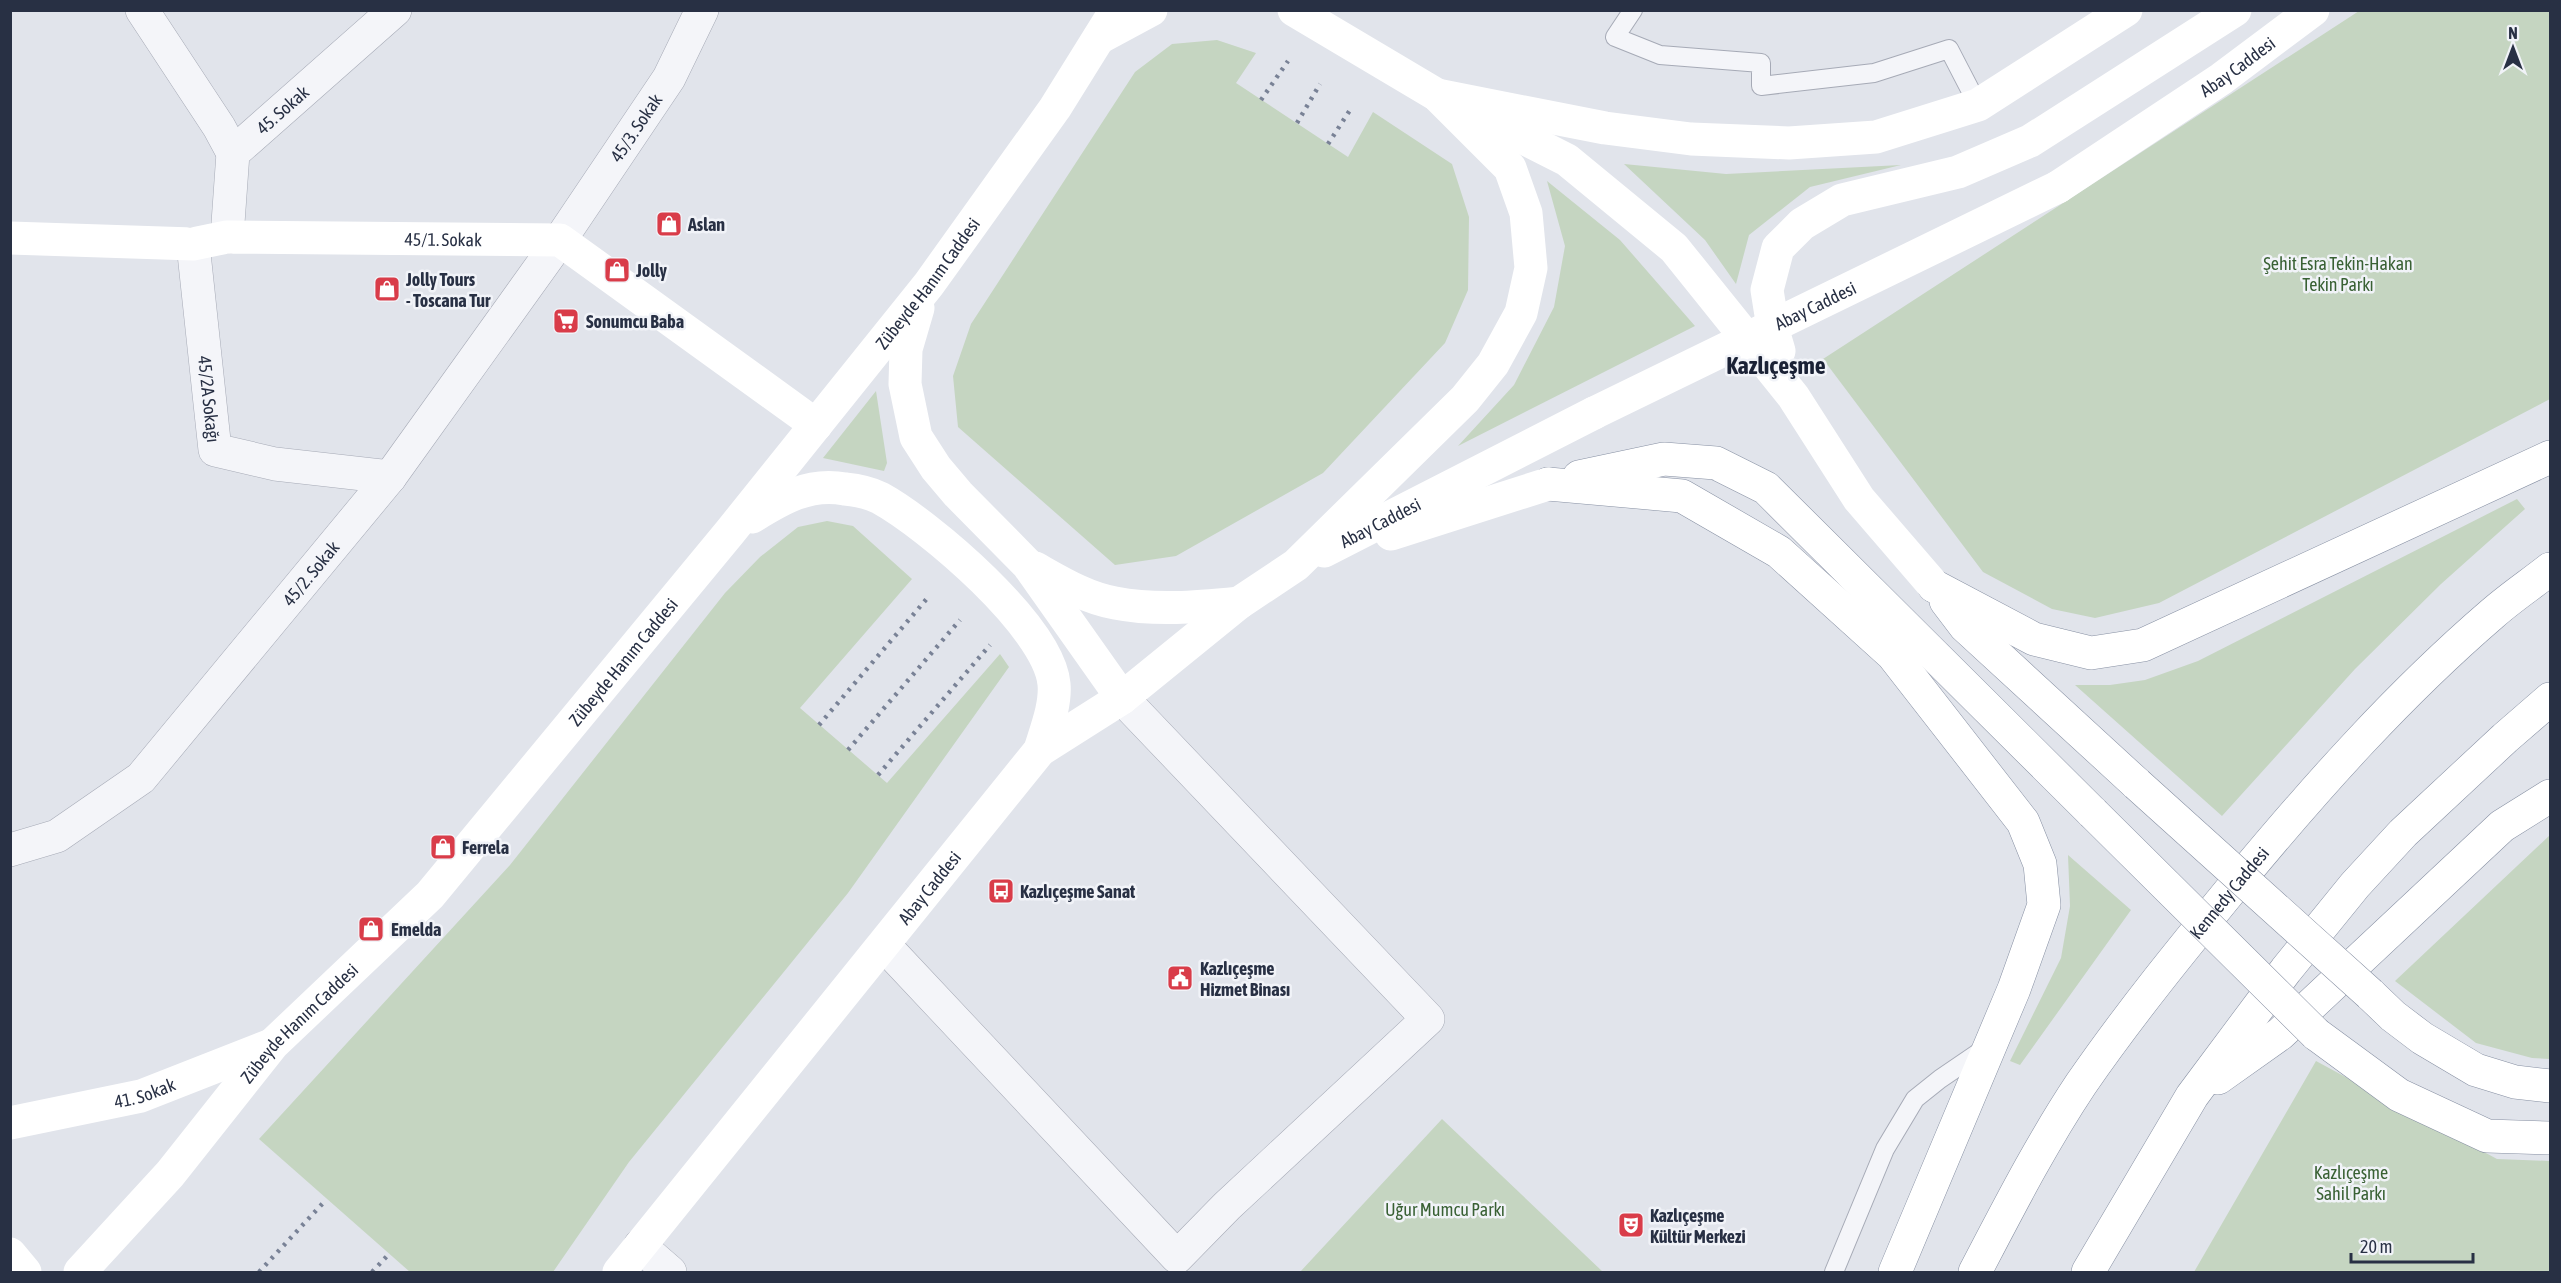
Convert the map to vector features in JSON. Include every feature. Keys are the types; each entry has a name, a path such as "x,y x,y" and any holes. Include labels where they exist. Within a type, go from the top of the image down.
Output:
{"main road":[{"name":"Zübeyde Hanım Caddesi","path":"80,1272 170,1174 273,1044 430,895 730,532 929,284 1055,108 1116,10"},
{"path":"1099,38 1151,10"},
{"name":"Abay Caddesi","path":"1294,10 1437,94 1510,168 1526,213 1531,268 1521,313 1493,364 1466,399 1296,566"},
{"name":"Abay Caddesi","path":"1437,94 1605,128 1691,139 1789,143 1876,137 1978,105 2126,10"},
{"path":"1793,396 1774,334 1767,290 1778,248 1802,224 1842,200 1958,172 2030,141 2235,10"},
{"name":"Abay Caddesi","path":"620,1272 1040,750 1122,698 1239,603 1296,566 1594,413 2058,187 2221,79 2313,10"},
{"path":"1437,94 1567,160 1674,248 1793,396 1859,499 1934,586 1965,626 2393,1016 2422,1038 2476,1070 2515,1082 2550,1086"},
{"name":"45/1. Sokak","path":"10,238 193,244 227,237 560,240"},
{"path":"560,240 816,425"},
{"path":"929,284 916,312 906,349 905,384 916,437 936,468 958,494 1028,565 1122,698"},
{"path":"1934,586 2034,639 2091,653 2143,645 2550,457"},
{"path":"1296,566 1548,484 1664,459 1716,463 1766,488 2316,1034 2399,1095 2487,1136 2550,1138"},
{"path":"1548,484 1682,496 1779,552 1893,655 2024,822 2040,864 2043,905 2014,989 1895,1272"},
{"path":"730,532 783,497 810,488 843,488 878,497 925,528 996,592 1026,626 1048,660 1055,685 1049,721 1040,750"},
{"path":"1028,565 1080,592 1114,603 1178,609 1239,603"},
{"name":"Kennedy Caddesi","path":"1975,1272 2011,1203 2080,1086 2145,995 2338,763 2399,701 2493,613 2550,569"},
{"path":"2088,1272 2192,1096 2286,970 2355,885 2403,833 2550,699"},
{"path":"2192,1096 2280,1034 2502,826 2550,796"},
{"name":"41. Sokak","path":"10,1123 141,1096 273,1044"},
{"path":"10,1254 25,1272"}],"street":[{"path":"142,10 219,127 233,153 227,237"},
{"name":"45/3. Sokak","path":"560,240 669,78 702,10"},
{"name":"45. Sokak","path":"233,153 381,15"},
{"name":"45/2. Sokak","path":"10,850 57,836 141,778 390,477 560,240"},
{"name":"45/2A Sokağı","path":"193,244 215,450 275,465 390,477"},
{"path":"884,945 1177,1257 1227,1206 1428,1019 1122,698"},
{"path":"640,1246 670,1272"}],"lane":[{"path":"1633,10 1615,37 1659,55 1761,63 1761,86 1874,73 1948,49 1978,105"},
{"path":"1834,1272 1885,1149 1915,1099 1991,1044"}],"green space":[{"name":"Şehit Esra Tekin-Hakan Tekin Parkı","path":"2359,11 2550,11 2550,399 2159,603 2095,618 2052,609 1983,572 1823,359"},
{"path":"1217,40 1256,53 1236,83 1348,157 1373,112 1452,164 1469,217 1468,290 1445,343 1323,473 1176,556 1115,565 958,427 953,376 971,324 1135,72 1172,44"},
{"path":"1624,164 1726,174 1901,165 1810,187 1749,235 1736,284 1705,240"},
{"path":"1547,181 1620,240 1695,326 1458,446 1514,385 1554,307 1565,246"},
{"path":"876,391 887,463 884,471 823,458"},
{"path":"2517,499 2525,509 2441,584 2355,669 2222,816 2075,685 2110,685 2145,680 2198,661"},
{"path":"827,521 853,526 912,579 800,708 887,783 1000,654 1009,667 848,893 629,1162 553,1272 410,1272 259,1139 510,865 725,593 760,557 798,527"},
{"path":"2550,835 2550,1059 2532,1058 2476,1043 2395,981"},
{"path":"2068,855 2131,910 2020,1065 2010,1061 2061,958 2070,906"},
{"name":"Kazlıçeşme Sahil Parkı","path":"2316,1061 2497,1159 2550,1161 2550,1272 2194,1272"},
{"name":"Uğur Mumcu Parkı","path":"1442,1119 1603,1272 1300,1272"}],"railway":[{"path":"1261,100 1288,61"},
{"path":"1297,123 1320,84"},
{"path":"1328,144 1352,107"},
{"path":"819,725 930,595"},
{"path":"848,750 960,620"},
{"path":"878,775 990,645"},
{"path":"259,1272 324,1202"},
{"path":"372,1272 388,1255"}],"place":[{"name":"Aslan","path":"669,224"},
{"name":"Jolly","path":"617,270"},
{"name":"Jolly Tours - Toscana Tur","path":"387,289"},
{"name":"Sonumcu Baba","path":"566,321"},
{"name":"Ferrela","path":"443,847"},
{"name":"Kazlıçeşme Sanat","path":"1001,891"},
{"name":"Emelda","path":"371,929"},
{"name":"Kazlıçeşme Hizmet Binası","path":"1180,978"},
{"name":"Kazlıçeşme Kültür Merkezi","path":"1631,1225"}],"district":[{"name":"Kazlıçeşme","path":"1776,365"}]}
